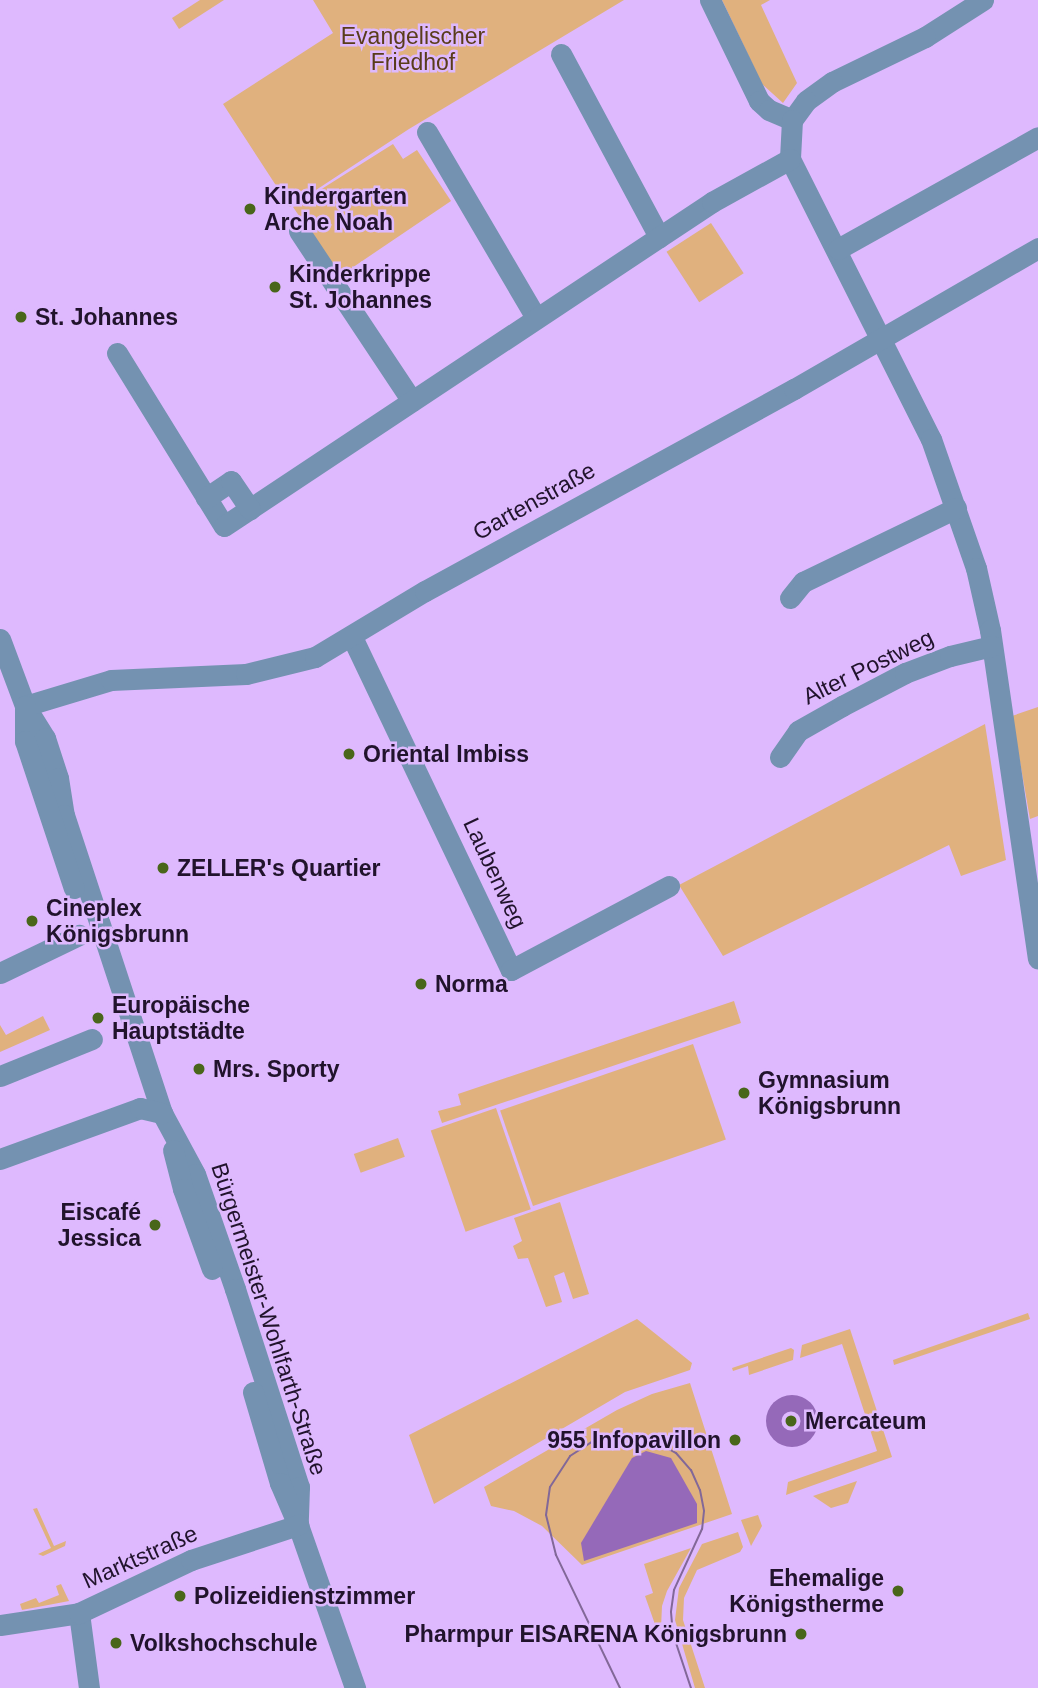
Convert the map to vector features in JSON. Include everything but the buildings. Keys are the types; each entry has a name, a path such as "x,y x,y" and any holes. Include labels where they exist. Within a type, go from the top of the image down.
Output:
{"street":[{"path":"710,0 759,101 792,120"},
{"path":"983,0 925,37 832,82 806,101 792,120 790,159 838,249 931,439 976,568 992,646 1038,959"},
{"path":"561,54 659,237"},
{"path":"427,132 537,318"},
{"path":"838,249 1038,137"},
{"path":"117,354 224,526 712,202 790,159"},
{"path":"299,231 412,401"},
{"name":"Gartenstraße","path":"25,706 111,680 165,675 204,677 283,667 316,657 444,580 794,389 1038,248"},
{"path":"206,498 231,481 250,509"},
{"path":"790,598 803,582 957,508"},
{"name":"Laubenweg","path":"352,637 511,970 669,886"},
{"name":"Bürgermeister-Wohlfarth-Straße","path":"0,639 5,669 25,706 25,741 42,761 144,1088 162,1113 172,1135 183,1189 282,1461 298,1525 355,1688"},
{"name":"Alter Postweg","path":"780,757 798,731 862,695 905,673 950,656 992,646"},
{"path":"0,973 79,935"},
{"path":"0,1076 92,1039"},
{"path":"0,1159 140,1108 162,1113"},
{"name":"Marktstraße","path":"0,1625 79,1613 191,1560 298,1525"},
{"path":"79,1613 89,1688"}],"green space":[{"path":"200,0 224,0 179,29 172,18"},
{"name":"Evangelischer Friedhof","path":"313,0 624,0 409,129 290,207 223,104 333,33"},
{"path":"722,0 770,0 761,5 797,83 783,103 762,84"},
{"path":"393,144 403,159 417,150 451,201 340,276 293,207"},
{"path":"711,223 744,273 699,302 667,252"},
{"path":"1038,707 1038,816 1030,819 1012,716"},
{"path":"985,724 1006,860 961,876 949,845 723,956 679,885"},
{"path":"734,1001 741,1023 442,1123 438,1111 461,1105 458,1094"},
{"path":"43,1016 50,1030 0,1052 0,1025 6,1035"},
{"path":"693,1044 726,1139 533,1206 500,1110"},
{"path":"496,1108 531,1209 466,1232 431,1130"},
{"path":"398,1138 405,1157 361,1173 354,1154"},
{"path":"560,1202 589,1294 573,1299 564,1272 554,1276 562,1302 546,1307 528,1258 518,1259 513,1246 522,1241 514,1218"},
{"path":"1028,1313 1030,1319 894,1365 893,1360"},
{"path":"637,1319 692,1363 690,1370 625,1392 434,1504 409,1435"},
{"path":"850,1329 892,1457 786,1495 788,1482 877,1451 842,1344 800,1358 802,1345"},
{"path":"791,1348 794,1350 793,1360 749,1375 748,1366 733,1371 732,1368"},
{"path":"690,1383 732,1514 582,1565 542,1526 514,1511 491,1506 484,1487 617,1410 652,1394"},
{"path":"857,1481 848,1503 831,1508 813,1496"},
{"path":"37,1508 54,1546 66,1541 65,1546 43,1556 38,1554 51,1548 33,1509"},
{"path":"758,1515 762,1526 751,1546 741,1520"},
{"path":"738,1532 743,1547 740,1552 697,1570 684,1598 683,1620 705,1688 695,1688 675,1620 679,1588 702,1544"},
{"path":"691,1548 667,1591 662,1606 661,1628 657,1630 645,1596 653,1593 644,1564"},
{"path":"61,1584 69,1601 22,1610 20,1604 36,1598 39,1603 59,1595 56,1586"}],"shaded area":[{"path":"792,1395 802,1397 810,1403 816,1411 816,1431 810,1439 802,1445 792,1447 782,1445 774,1439 768,1431 766,1421 768,1411 774,1403 782,1397"},
{"path":"646,1451 671,1458 697,1504 697,1523 584,1561 581,1543 632,1458"}],"tram line":[{"path":"620,1688 556,1555 546,1515 550,1487 570,1456 593,1441 623,1434 649,1438 676,1453 691,1470 700,1490 704,1511 702,1529 674,1590 671,1612 673,1634 691,1688"}],"place":[{"name":"Kindergarten Arche Noah","path":"250,209"},
{"name":"Kinderkrippe St. Johannes","path":"275,287"},
{"name":"St. Johannes","path":"21,317"},
{"name":"Oriental Imbiss","path":"349,754"},
{"name":"ZELLER's Quartier","path":"163,868"},
{"name":"Cineplex Königsbrunn","path":"32,921"},
{"name":"Norma","path":"421,984"},
{"name":"Europäische Hauptstädte","path":"98,1018"},
{"name":"Mrs. Sporty","path":"199,1069"},
{"name":"Gymnasium Königsbrunn","path":"744,1093"},
{"name":"Eiscafé Jessica","path":"155,1225"},
{"name":"Mercateum","path":"791,1421"},
{"name":"955 Infopavillon","path":"735,1440"},
{"name":"Ehemalige Königstherme","path":"898,1591"},
{"name":"Polizeidienstzimmer","path":"180,1596"},
{"name":"Pharmpur EISARENA Königsbrunn","path":"801,1634"},
{"name":"Volkshochschule","path":"116,1643"}]}
